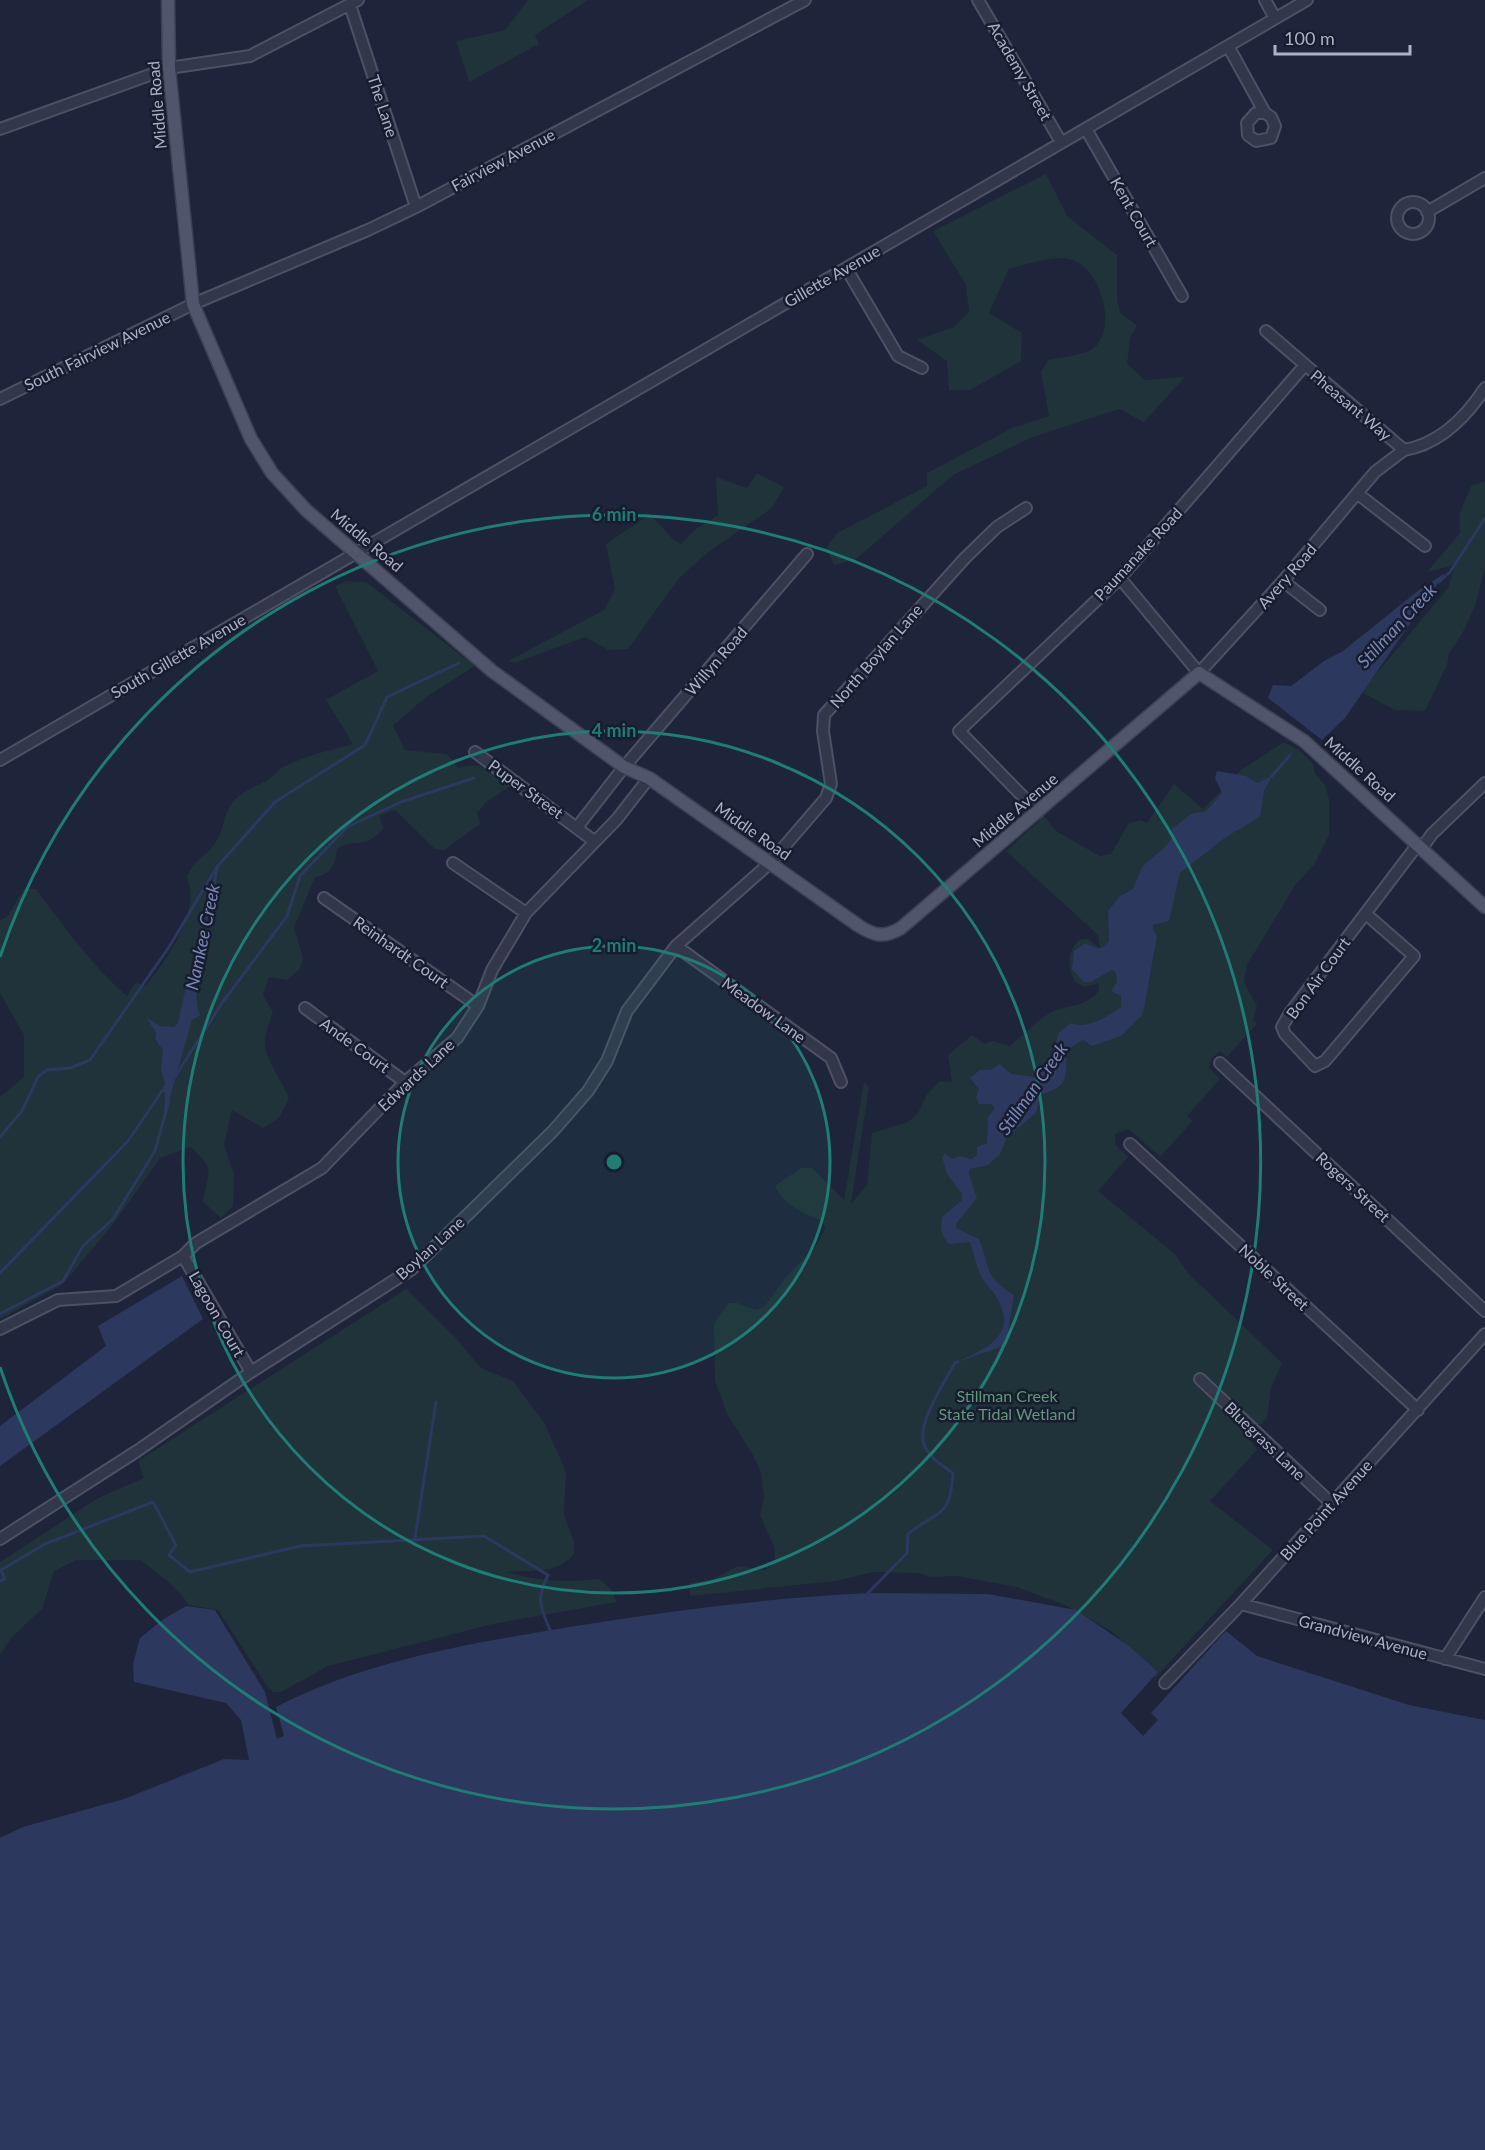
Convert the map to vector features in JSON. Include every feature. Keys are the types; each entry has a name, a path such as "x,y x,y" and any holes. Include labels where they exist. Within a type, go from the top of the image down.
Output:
{"main road":[{"name":"Middle Road","path":"168,0 170,69 193,304 251,439 272,473 306,510 492,671 624,767 649,778 843,915"},
{"name":"Middle Road","path":"1199,674 1304,741 1485,907"},
{"name":"Middle Avenue","path":"843,915 876,936 891,933 1038,812 1199,674"}],"street":[{"name":"Fairview Avenue","path":"193,304 368,230 416,207 806,0"},
{"name":"Academy Street","path":"978,0 1061,142"},
{"path":"1264,0 1275,18"},
{"name":"Gillette Avenue","path":"357,553 1307,0"},
{"path":"0,129 170,69 250,56 354,2"},
{"name":"The Lane","path":"354,2 416,207"},
{"path":"1228,46 1265,113"},
{"name":"Kent Court","path":"1086,129 1182,296"},
{"path":"1427,212 1485,178"},
{"path":"846,268 898,356 922,368"},
{"name":"South Fairview Avenue","path":"0,399 193,304"},
{"name":"Pheasant Way","path":"1266,331 1404,450 1372,476"},
{"name":"Paumanake Road","path":"1038,812 958,731 1120,578 1305,366"},
{"path":"1404,450 1418,448 1448,430 1485,388"},
{"name":"Avery Road","path":"1199,674 1283,581 1372,476"},
{"path":"1358,494 1425,546"},
{"name":"North Boylan Lane","path":"770,863 826,798 831,784 823,731 824,716 965,558 997,527 1026,508"},
{"name":"South Gillette Avenue","path":"0,760 357,553"},
{"name":"Willyn Road","path":"578,826 624,767 807,554"},
{"path":"1120,578 1199,674"},
{"path":"1283,581 1320,610"},
{"name":"Puper Street","path":"475,752 578,826"},
{"name":"Edwards Lane","path":"0,1329 58,1300 116,1296 183,1256 196,1243 322,1168 405,1082 457,1038 478,1006 492,970 525,913 617,819 649,778"},
{"path":"1366,914 1420,846 1485,783"},
{"path":"578,826 594,841"},
{"path":"453,863 525,913"},
{"name":"Boylan Lane","path":"0,1539 137,1451 250,1372 412,1269 552,1131 588,1091 607,1062 627,1011 676,946 770,863"},
{"name":"Reinhardt Court","path":"324,898 478,1006"},
{"name":"Bon Air Court","path":"1366,914 1414,956 1325,1061 1315,1066 1285,1034 1282,1027 1290,1013 1366,914"},
{"name":"Meadow Lane","path":"676,946 831,1058 841,1082"},
{"name":"Ande Court","path":"305,1008 405,1082"},
{"name":"Rogers Street","path":"1220,1063 1485,1311"},
{"name":"Noble Street","path":"1130,1144 1418,1410"},
{"name":"Lagoon Court","path":"183,1256 250,1372"},
{"name":"Blue Point Avenue","path":"1164,1683 1241,1604 1485,1334"},
{"name":"Bluegrass Lane","path":"1200,1379 1331,1503"},
{"path":"1445,1659 1485,1597"},
{"name":"Grandview Avenue","path":"1241,1604 1485,1669"}],"green space":[{"path":"528,0 588,0 535,35 539,44 469,82 456,41 505,30"},
{"path":"1046,174 1067,216 1117,255 1117,298 1120,313 1137,325 1130,338 1127,364 1145,380 1185,377 1144,422 1119,409 1033,437 953,475 855,560 834,565 826,548 837,533 927,486 927,473 1012,428 1049,416 1041,372 1048,360 1086,352 1096,346 1102,336 1105,323 1104,308 1095,280 1075,261 1056,258 1009,269 989,313 1022,333 1021,361 970,390 949,390 947,361 917,340 954,327 969,312 966,285 933,231"},
{"path":"757,473 784,487 772,508 707,553 680,577 628,649 608,650 585,637 515,663 508,661 604,610 615,589 606,544 650,514 673,539 681,544 693,531 718,515 716,477 747,488"},
{"path":"1485,481 1485,569 1475,606 1462,634 1449,654 1447,665 1425,711 1395,710 1361,692 1448,588 1455,565 1427,572 1460,533 1459,515 1471,486"},
{"path":"347,581 366,582 475,666 426,697 393,726 405,750 447,754 458,768 480,766 509,787 486,802 477,813 480,824 444,850 435,849 395,810 379,816 384,828 377,835 365,842 348,844 337,849 332,868 325,874 315,877 294,928 303,957 300,969 287,980 269,977 263,995 273,1012 265,1037 266,1051 289,1098 279,1118 263,1128 232,1110 224,1145 234,1174 233,1206 221,1218 203,1202 208,1177 207,1167 190,1147 160,1158 115,1222 62,1285 0,1319 0,1097 24,1077 24,1035 0,993 0,920 7,917 24,889 36,889 90,959 127,996 136,982 146,986 172,949 186,920 190,891 187,877 195,863 216,841 232,803 241,794 271,778 283,767 309,756 353,744 326,700 378,671 335,586"},
{"name":"Stillman Creek State Tidal Wetland","path":"1284,742 1299,750 1313,763 1315,773 1325,785 1329,799 1329,835 1314,865 1296,884 1247,965 1244,982 1257,1006 1253,1020 1257,1024 1227,1057 1220,1051 1211,1059 1209,1068 1220,1079 1187,1116 1193,1121 1160,1157 1129,1129 1115,1134 1115,1144 1128,1157 1098,1191 1175,1254 1189,1274 1282,1363 1271,1388 1267,1417 1262,1424 1255,1425 1247,1417 1239,1425 1257,1450 1210,1501 1273,1550 1155,1678 1131,1649 1111,1631 1065,1605 1016,1587 957,1576 930,1577 919,1573 873,1572 836,1581 690,1596 689,1583 713,1579 738,1566 766,1570 775,1562 775,1549 760,1515 764,1498 761,1473 753,1455 727,1414 715,1381 714,1323 729,1303 737,1303 755,1310 764,1307 787,1276 814,1249 825,1229 823,1221 789,1204 775,1186 801,1168 812,1168 844,1200 864,1082 869,1087 851,1204 867,1185 872,1133 908,1122 918,1113 927,1094 940,1081 952,1082 948,1055 972,1035 985,1044 992,1041 1010,1046 1050,1013 1082,1003 1099,990 1099,983 1085,987 1075,982 1069,960 1079,940 1088,939 1100,948 1098,935 1006,851 1044,816 1056,831 1100,856 1111,854 1128,824 1140,820 1147,823 1174,784 1203,809 1241,770"},
{"path":"406,1289 455,1337 481,1368 513,1381 545,1424 566,1472 564,1514 574,1542 574,1554 567,1561 551,1569 506,1572 552,1580 599,1579 611,1589 617,1602 493,1624 328,1666 281,1692 273,1692 218,1610 188,1605 174,1587 141,1560 76,1560 54,1571 42,1609 12,1637 0,1655 0,1562 98,1498 144,1478 138,1461"}],"water":[{"path":"1445,573 1345,718 1322,740 1268,698 1273,685 1291,686 1324,661 1343,651 1419,590"},
{"path":"1217,771 1246,776 1258,783 1273,775 1264,791 1260,817 1226,837 1180,873 1169,921 1153,925 1157,936 1143,1014 1121,1036 1092,1046 1083,1040 1070,1049 1066,1057 1066,1073 1060,1086 1040,1095 1036,1113 1007,1137 1000,1154 988,1165 970,1169 969,1174 977,1198 956,1224 956,1228 979,1239 992,1277 1014,1295 1006,1345 955,1363 995,1340 1004,1322 996,1296 980,1274 970,1242 949,1244 941,1228 942,1217 962,1200 962,1194 947,1174 942,1157 945,1153 952,1159 960,1156 971,1159 977,1155 977,1147 987,1143 988,1117 995,1108 991,1104 979,1104 976,1097 979,1089 970,1078 980,1070 990,1070 1000,1064 1011,1074 1035,1077 1048,1065 1059,1032 1071,1023 1084,1025 1097,1021 1121,1007 1121,996 1111,991 1117,982 1116,973 1112,970 1091,982 1084,982 1072,969 1074,951 1085,943 1098,948 1103,947 1109,941 1108,911 1120,896 1133,889 1142,867 1166,846 1173,836 1172,829 1191,814 1206,811 1222,793 1215,778"},
{"path":"211,902 197,977 198,1006 201,1015 192,1020 164,1118 165,1092 161,1092 165,1084 161,1069 163,1050 155,1039 156,1033 146,1017 160,1026 174,1027 178,1023 189,973"},
{"path":"182,1276 203,1319 0,1466 0,1426 106,1346 98,1326"},
{"path":"868,1593 988,1594 1076,1610 1129,1646 1158,1672 1121,1713 1143,1736 1158,1720 1151,1713 1226,1631 1257,1656 1409,1705 1485,1720 1485,2150 0,2150 0,1838 23,1827 124,1799 224,1759 249,1760 241,1720 226,1703 134,1682 133,1664 140,1638 162,1620 186,1606 215,1610 265,1692 277,1739 284,1736 276,1707 346,1677 419,1656 494,1640 644,1616 756,1602"}],"waterway":[{"name":"Stillman Creek","path":"1439,582 1450,572 1485,518"},
{"path":"0,1137 22,1111 38,1077 47,1070 70,1068 90,1060 169,947 217,867 275,802 365,745 387,697 459,663"},
{"name":"Stillman Creek","path":"1272,776 1290,755"},
{"name":"Namkee Creek","path":"173,1080 222,1003 287,916 300,876 347,827 401,802 474,778"},
{"name":"Namkee Creek","path":"211,903 217,868"},
{"name":"Namkee Creek","path":"0,1273 128,1141 162,1091"},
{"name":"Namkee Creek","path":"0,1314 63,1281 83,1246 113,1219 155,1151 169,1100"},
{"name":"Stillman Creek","path":"868,1593 907,1553 908,1534 941,1512 949,1499 953,1473 929,1453 923,1436 924,1426 933,1403 955,1363 958,1362"},
{"path":"415,1538 436,1402"},
{"path":"0,1581 5,1579 1,1570 45,1544 153,1502 176,1545 169,1555 190,1572 300,1546 484,1536 548,1575 542,1591 541,1603 550,1630"}]}
